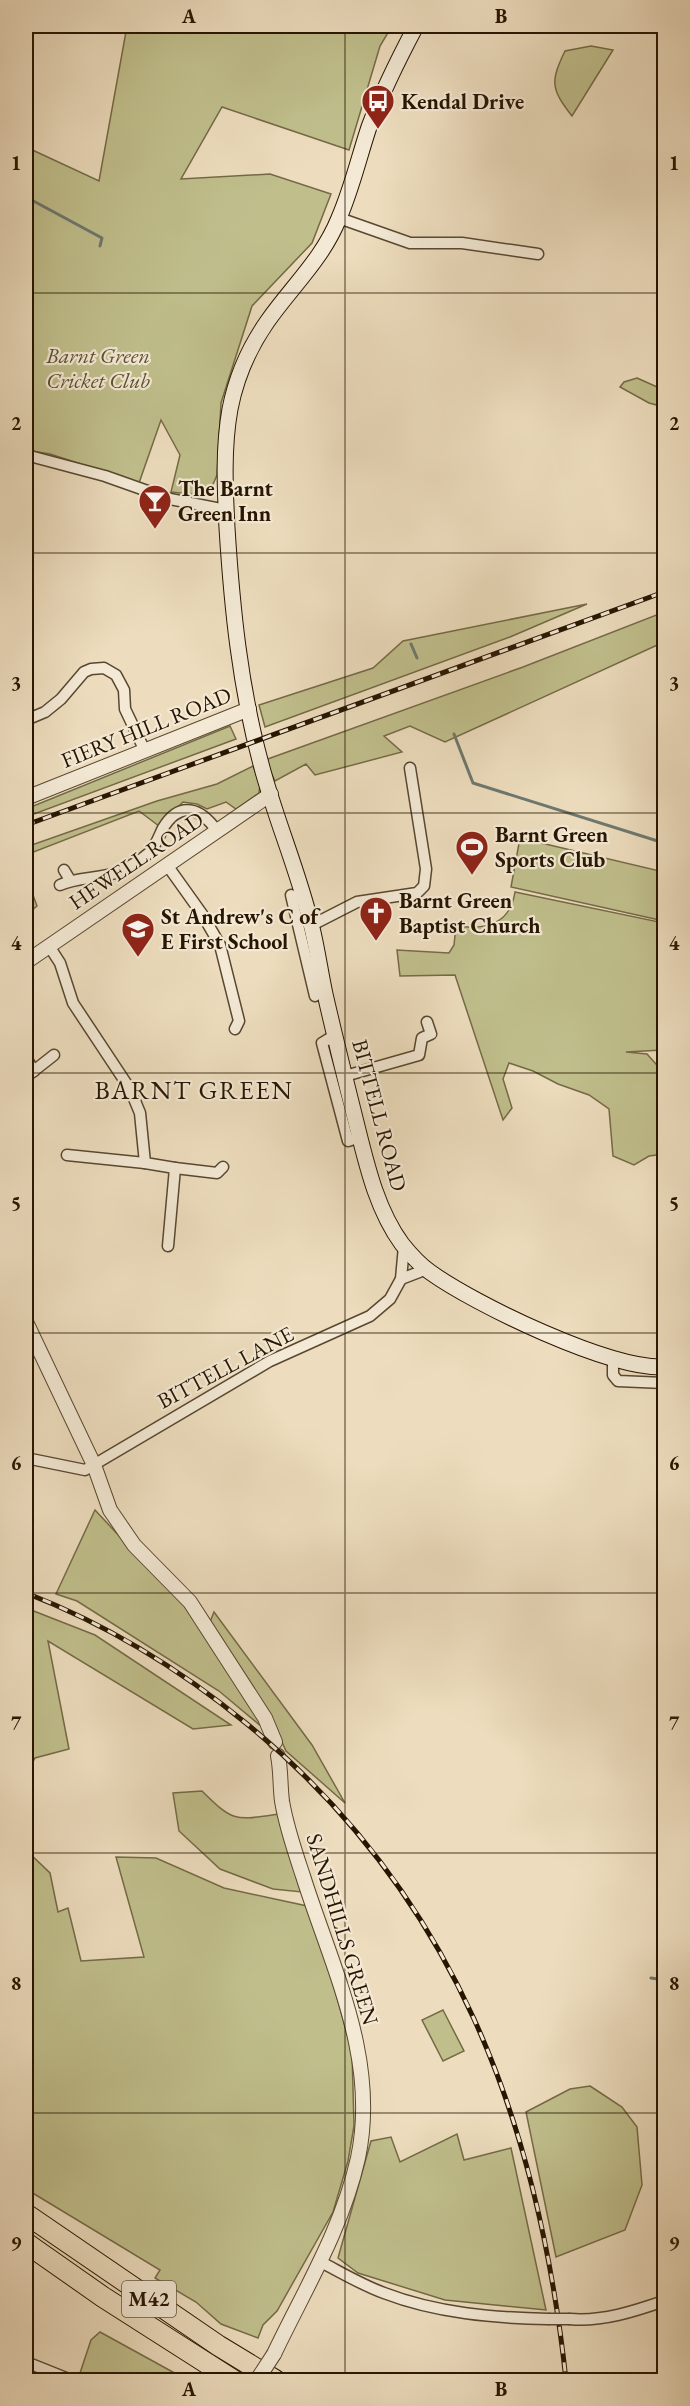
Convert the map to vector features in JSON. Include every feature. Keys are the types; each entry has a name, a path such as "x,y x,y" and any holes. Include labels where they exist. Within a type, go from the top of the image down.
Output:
{"highway":[{"name":"M42","path":"26,2214 219,2346 275,2380"},
{"name":"M42","path":"26,2243 103,2297 233,2380"}],"main road":[{"name":"BITTELL ROAD","path":"416,26 371,122 339,218 311,268 268,320 244,363 236,385 230,412 226,465 226,510 234,622 249,709 261,766 271,794 297,894 312,925 315,969 335,1035 360,1137 384,1213 404,1246 427,1269 459,1290 498,1310 613,1358 664,1367"}],"street":[{"path":"339,218 410,243 462,243 538,254"},
{"path":"26,454 105,476 170,499 226,510"},
{"path":"26,720 45,712 61,699 84,672 104,668 116,675 124,690 124,709 145,751"},
{"name":"FIERY HILL ROAD","path":"26,798 249,709"},
{"path":"312,925 357,902 417,893 424,886 426,869 410,768"},
{"name":"HEWELL ROAD","path":"26,962 271,794"},
{"path":"60,885 70,880 115,873 126,868 148,854 168,822 181,811 190,810 203,814 217,831"},
{"path":"167,866 202,914 220,945 239,1021 235,1029"},
{"path":"64,870 70,880"},
{"path":"288,883 297,894 315,969 315,996"},
{"path":"49,946 60,963 73,1003 130,1089 140,1113 145,1163"},
{"path":"345,1077 420,1055 422,1038 431,1034 427,1022"},
{"path":"335,1035 322,1043 348,1141 360,1137"},
{"path":"26,1058 30,1074 54,1055"},
{"path":"67,1155 217,1173 223,1167"},
{"path":"168,1246 175,1168"},
{"name":"BITTELL LANE","path":"94,1465 270,1361 363,1321 390,1299 401,1279 404,1246"},
{"path":"401,1279 427,1269"},
{"name":"SANDHILLS GREEN","path":"26,1322 94,1465 110,1510 119,1526 134,1545 190,1602 265,1718 277,1749 282,1802 303,1875 340,1977 358,2048 363,2115 358,2156 339,2223 274,2354 257,2380"},
{"path":"613,1358 613,1375 618,1381 664,1383"},
{"path":"26,1458 85,1470 94,1465"},
{"path":"321,2262 368,2287 421,2304 495,2317 589,2320 664,2301"},
{"path":"26,2362 71,2380"}],"green space":[{"name":"Barnt Green Cricket Club","path":"127,26 392,26 380,46 349,150 222,107 181,179 270,174 331,194 312,243 252,306 221,403 217,475 208,496 171,492 180,455 161,420 139,483 50,454 26,450 26,147 99,181"},
{"path":"591,46 613,50 572,116 557,92 555,78 557,70 565,51"},
{"path":"637,378 664,390 664,407 649,403 620,387 624,382"},
{"path":"587,604 510,637 265,727 259,705 373,668 403,641"},
{"path":"664,612 664,642 445,742 410,726 384,736 402,752 315,775 306,764 275,781 265,760 523,667"},
{"path":"230,726 236,739 26,817 26,809"},
{"path":"253,766 260,785 259,793 236,809 226,802 207,809 197,804 183,802 159,826 139,811 26,855 26,847 157,801 217,784"},
{"path":"520,838 664,872 664,921 511,887"},
{"path":"26,876 37,906 26,915"},
{"path":"515,892 664,923 662,1050 626,1052 647,1054 664,1073 664,1154 649,1156 634,1165 613,1156 609,1109 589,1095 509,1063 503,1079 512,1108 503,1120 455,975 400,976 397,950 449,953 454,945 456,926 477,927 494,923 508,912"},
{"path":"95,1510 190,1612 259,1714 262,1727 219,1691 77,1601 56,1594"},
{"path":"26,1608 95,1635 231,1725 193,1729 48,1641 69,1749 35,1758 26,1775"},
{"path":"214,1612 312,1745 345,1803 286,1751 277,1731 210,1622"},
{"path":"202,1791 221,1809 236,1817 279,1814 302,1892 273,1889 220,1869 179,1831 173,1793"},
{"path":"26,1850 50,1873 58,1912 68,1908 81,1961 144,1957 116,1857 156,1858 224,1888 307,1906 333,1983 352,2052 354,2126 348,2161 333,2212 277,2311 263,2325 258,2338 221,2324 196,2302 155,2278 160,2270 26,2189"},
{"path":"443,2010 464,2051 443,2061 422,2020"},
{"path":"590,2086 622,2107 637,2127 642,2185 625,2230 556,2257 526,2112 570,2089"},
{"path":"457,2134 464,2160 511,2148 546,2310 445,2300 358,2273 338,2258 371,2141 391,2137 400,2162"},
{"path":"100,2332 188,2380 99,2380 80,2373 91,2340"}],"waterway":[{"path":"26,197 102,238 100,246"},
{"path":"411,644 417,658"},
{"path":"454,734 473,783 664,843"},
{"path":"651,1978 664,1980"}],"railway":[{"path":"26,825 664,592"},
{"path":"26,1593 56,1605 113,1634 169,1667 222,1704 319,1790 380,1862 432,1938 474,2018 507,2103 533,2192 553,2284 566,2380"}],"place":[{"name":"Kendal Drive","path":"378,130"},
{"name":"The Barnt Green Inn","path":"155,530"},
{"name":"Barnt Green Sports Club","path":"472,876"},
{"name":"Barnt Green Baptist Church","path":"376,942"},
{"name":"St Andrew's C of E First School","path":"138,958"}],"district":[{"name":"BARNT GREEN","path":"194,1090"}]}
